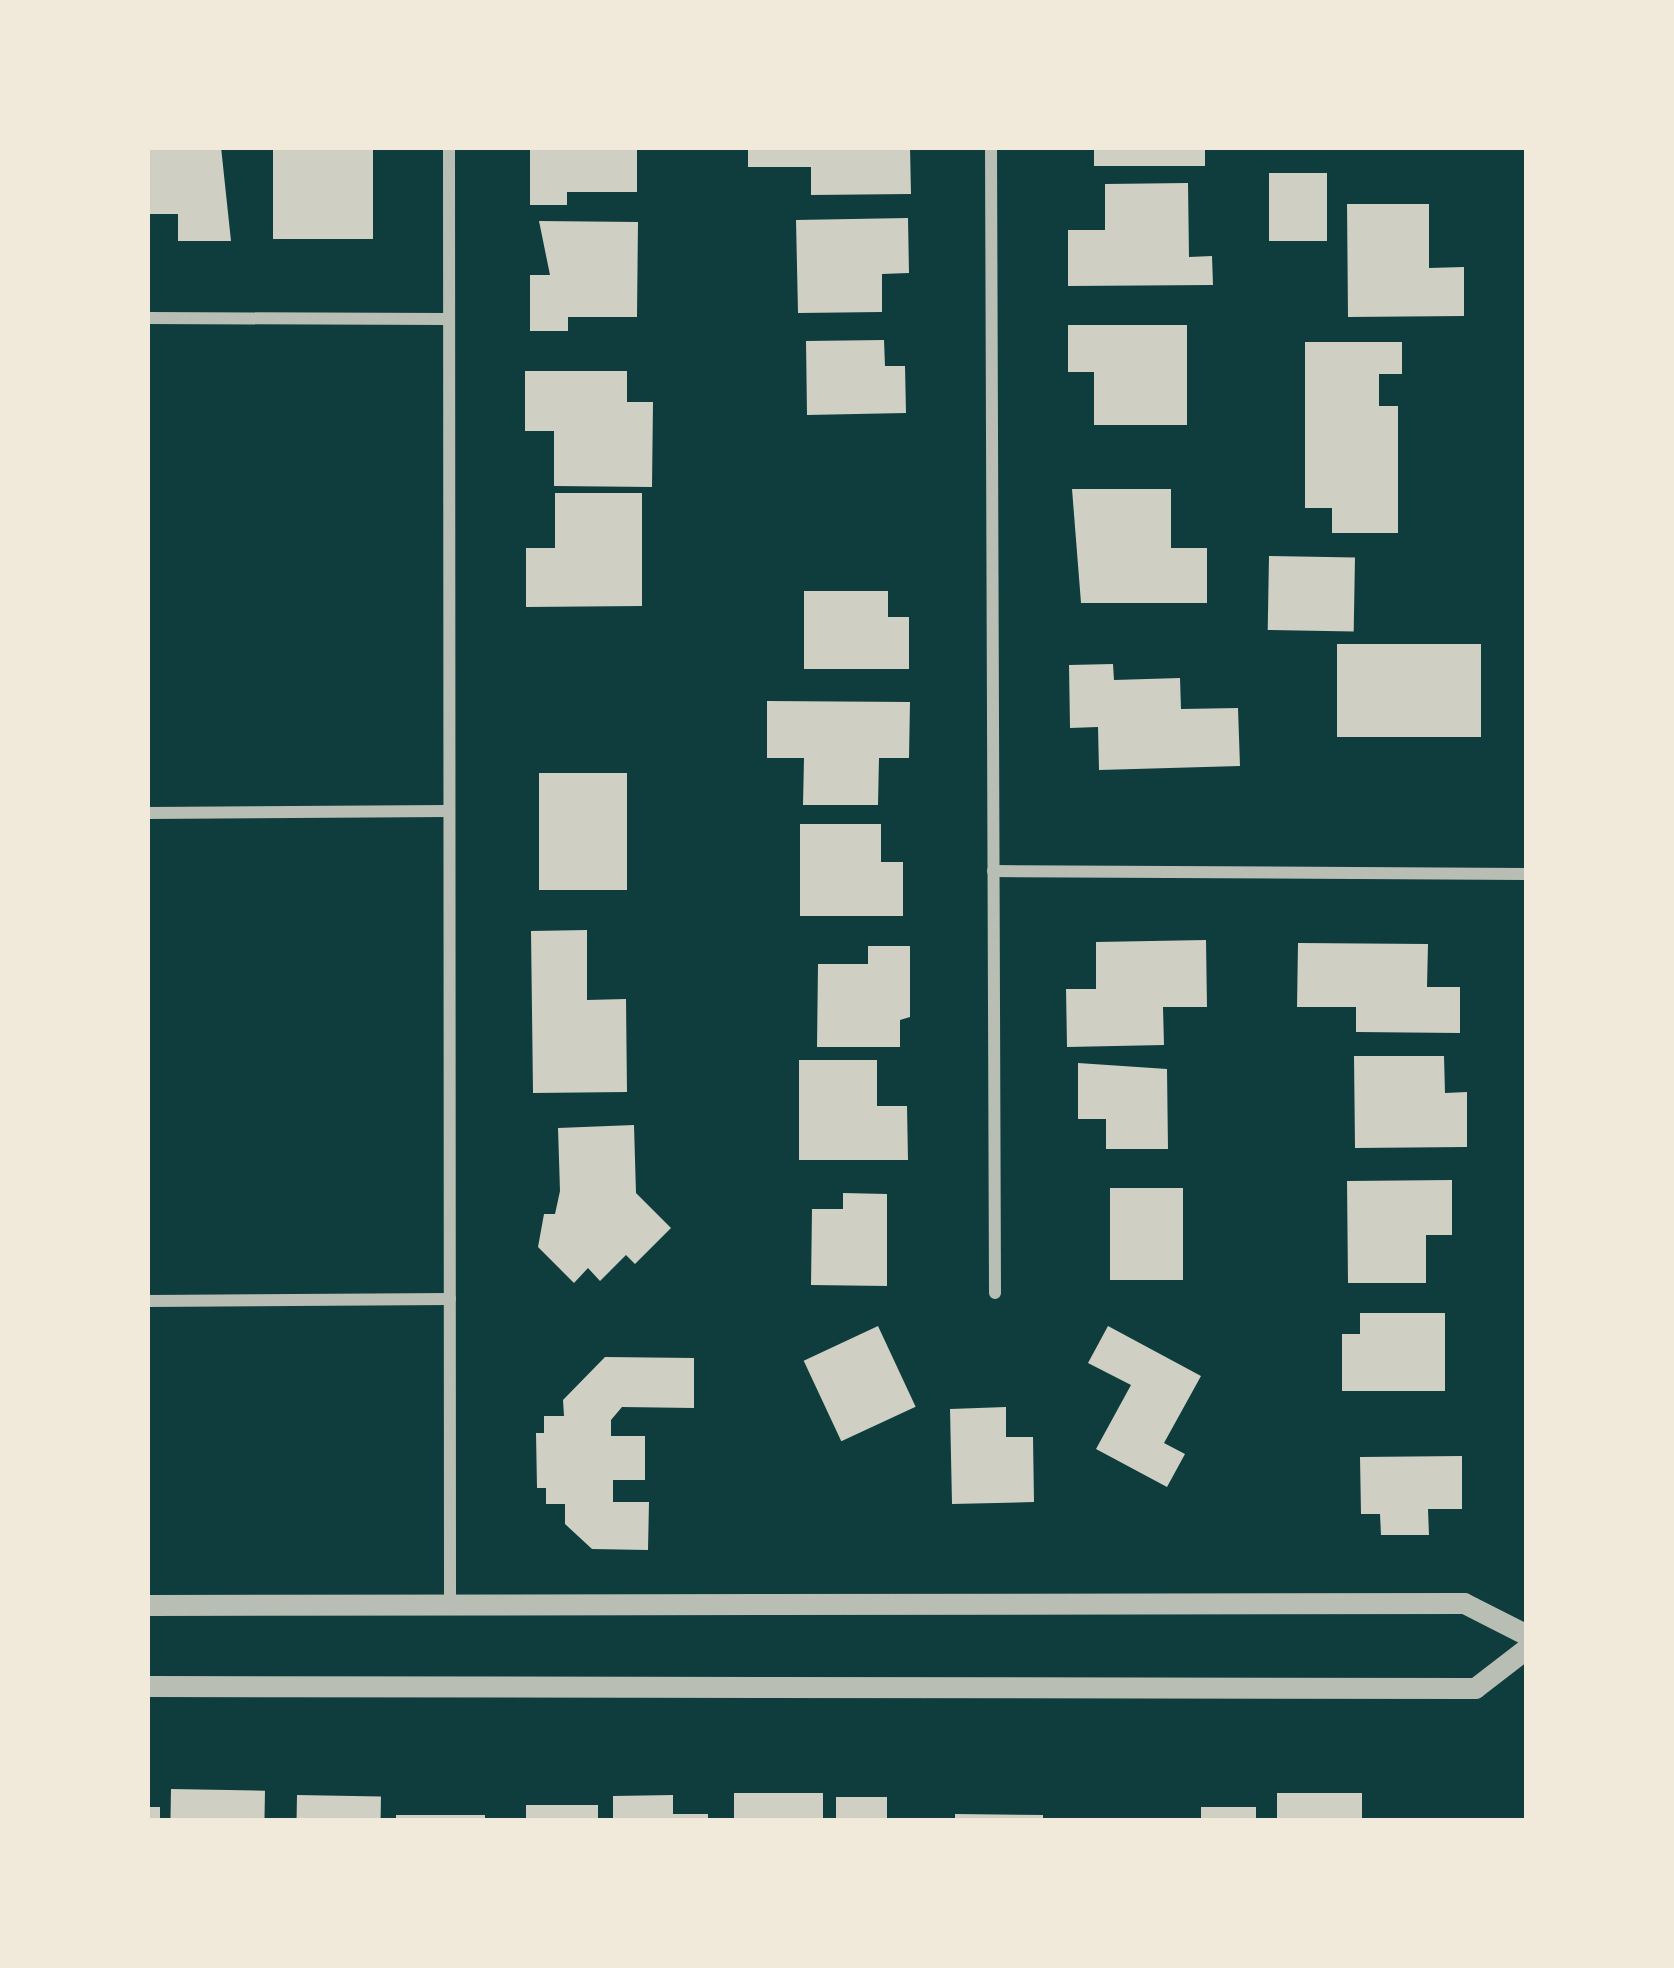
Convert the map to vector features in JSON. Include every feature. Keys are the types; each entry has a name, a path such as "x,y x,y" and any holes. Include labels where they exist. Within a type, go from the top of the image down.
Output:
{"street":[{"path":"449,147 450,1606"},
{"path":"991,147 995,1293"},
{"path":"147,318 448,319"},
{"path":"147,813 448,812"},
{"path":"993,871 1527,874"},
{"path":"147,1301 450,1299"},
{"path":"147,1605 1464,1603 1527,1635"},
{"path":"147,1686 1475,1688 1527,1648"}],"building":[{"path":"147,147 221,147 231,241 178,241 178,214 147,214"},
{"path":"273,147 373,147 373,239 273,239"},
{"path":"637,147 637,192 567,192 567,205 530,205 530,149"},
{"path":"748,147 910,147 911,194 811,195 811,167 748,167"},
{"path":"1094,147 1205,147 1205,166 1094,166"},
{"path":"1269,173 1327,173 1327,241 1269,241"},
{"path":"1188,183 1189,257 1212,256 1213,285 1068,286 1068,230 1105,230 1105,184"},
{"path":"1347,204 1429,204 1429,268 1464,267 1464,316 1348,317"},
{"path":"908,218 909,273 882,274 882,312 798,313 796,220"},
{"path":"539,221 638,222 637,317 568,317 568,331 530,331 530,275 550,275"},
{"path":"1068,325 1187,325 1187,425 1094,425 1094,372 1068,372"},
{"path":"884,340 885,366 905,366 906,413 807,415 806,341"},
{"path":"1305,342 1402,342 1402,374 1379,374 1379,406 1398,406 1398,533 1332,533 1332,508 1305,508"},
{"path":"525,371 627,371 627,402 653,402 652,487 554,486 554,431 525,431"},
{"path":"1072,489 1171,489 1171,548 1207,548 1207,603 1081,603"},
{"path":"555,493 642,493 642,606 526,607 526,548 555,548"},
{"path":"1269,556 1355,558 1354,631 1268,630"},
{"path":"804,591 888,591 888,617 909,617 909,669 804,669"},
{"path":"1337,644 1481,644 1481,737 1337,737"},
{"path":"1113,664 1114,680 1180,678 1181,709 1238,708 1240,766 1099,770 1098,727 1070,728 1069,665"},
{"path":"767,701 910,702 909,758 879,758 878,805 803,805 804,758 767,758"},
{"path":"539,773 627,773 627,890 539,890"},
{"path":"800,824 881,824 881,862 903,862 903,916 800,916"},
{"path":"587,930 587,1000 626,999 627,1092 533,1093 531,931"},
{"path":"1206,940 1207,1007 1163,1007 1164,1045 1067,1047 1066,989 1096,989 1096,942"},
{"path":"1298,943 1428,944 1427,987 1460,987 1460,1033 1356,1032 1356,1007 1297,1007"},
{"path":"868,946 910,946 910,1017 900,1020 900,1047 817,1047 818,964 868,964"},
{"path":"1354,1056 1444,1056 1445,1093 1467,1092 1467,1147 1355,1148"},
{"path":"799,1060 877,1060 877,1106 907,1106 908,1160 799,1160"},
{"path":"1078,1063 1167,1069 1168,1149 1106,1149 1106,1119 1078,1119"},
{"path":"634,1125 636,1193 671,1228 635,1264 626,1255 600,1281 588,1268 574,1283 538,1247 544,1214 555,1214 560,1191 558,1128"},
{"path":"1452,1180 1452,1235 1426,1235 1426,1283 1348,1283 1347,1181"},
{"path":"1110,1188 1183,1188 1183,1280 1110,1280"},
{"path":"843,1193 887,1194 887,1286 811,1285 812,1209 843,1209"},
{"path":"1360,1313 1445,1313 1445,1391 1342,1391 1342,1334 1360,1334"},
{"path":"878,1326 916,1407 841,1441 804,1361"},
{"path":"1108,1326 1201,1376 1164,1443 1185,1454 1167,1487 1096,1449 1131,1385 1088,1363"},
{"path":"605,1357 694,1358 694,1408 622,1407 611,1420 611,1436 645,1436 645,1480 613,1480 613,1502 649,1502 648,1550 592,1549 565,1524 565,1504 546,1504 546,1488 537,1488 536,1433 544,1433 544,1416 564,1416 563,1400"},
{"path":"1006,1407 1006,1437 1033,1437 1034,1502 952,1504 950,1409"},
{"path":"1462,1456 1462,1509 1428,1509 1429,1535 1381,1535 1380,1514 1361,1514 1360,1457"},
{"path":"171,1789 265,1791 264,1821 170,1821"},
{"path":"734,1793 823,1793 823,1821 734,1821"},
{"path":"1277,1793 1362,1793 1362,1821 1277,1821"},
{"path":"297,1795 381,1796 381,1821 297,1821"},
{"path":"673,1795 673,1814 708,1814 708,1821 613,1821 613,1796"},
{"path":"836,1797 887,1797 887,1821 836,1821"},
{"path":"526,1805 598,1805 598,1821 526,1821"},
{"path":"147,1807 160,1807 160,1821 147,1821"},
{"path":"1201,1807 1256,1807 1256,1821 1201,1821"},
{"path":"955,1814 1043,1815 1043,1821 955,1821"},
{"path":"396,1815 485,1815 485,1821 396,1821"}]}
